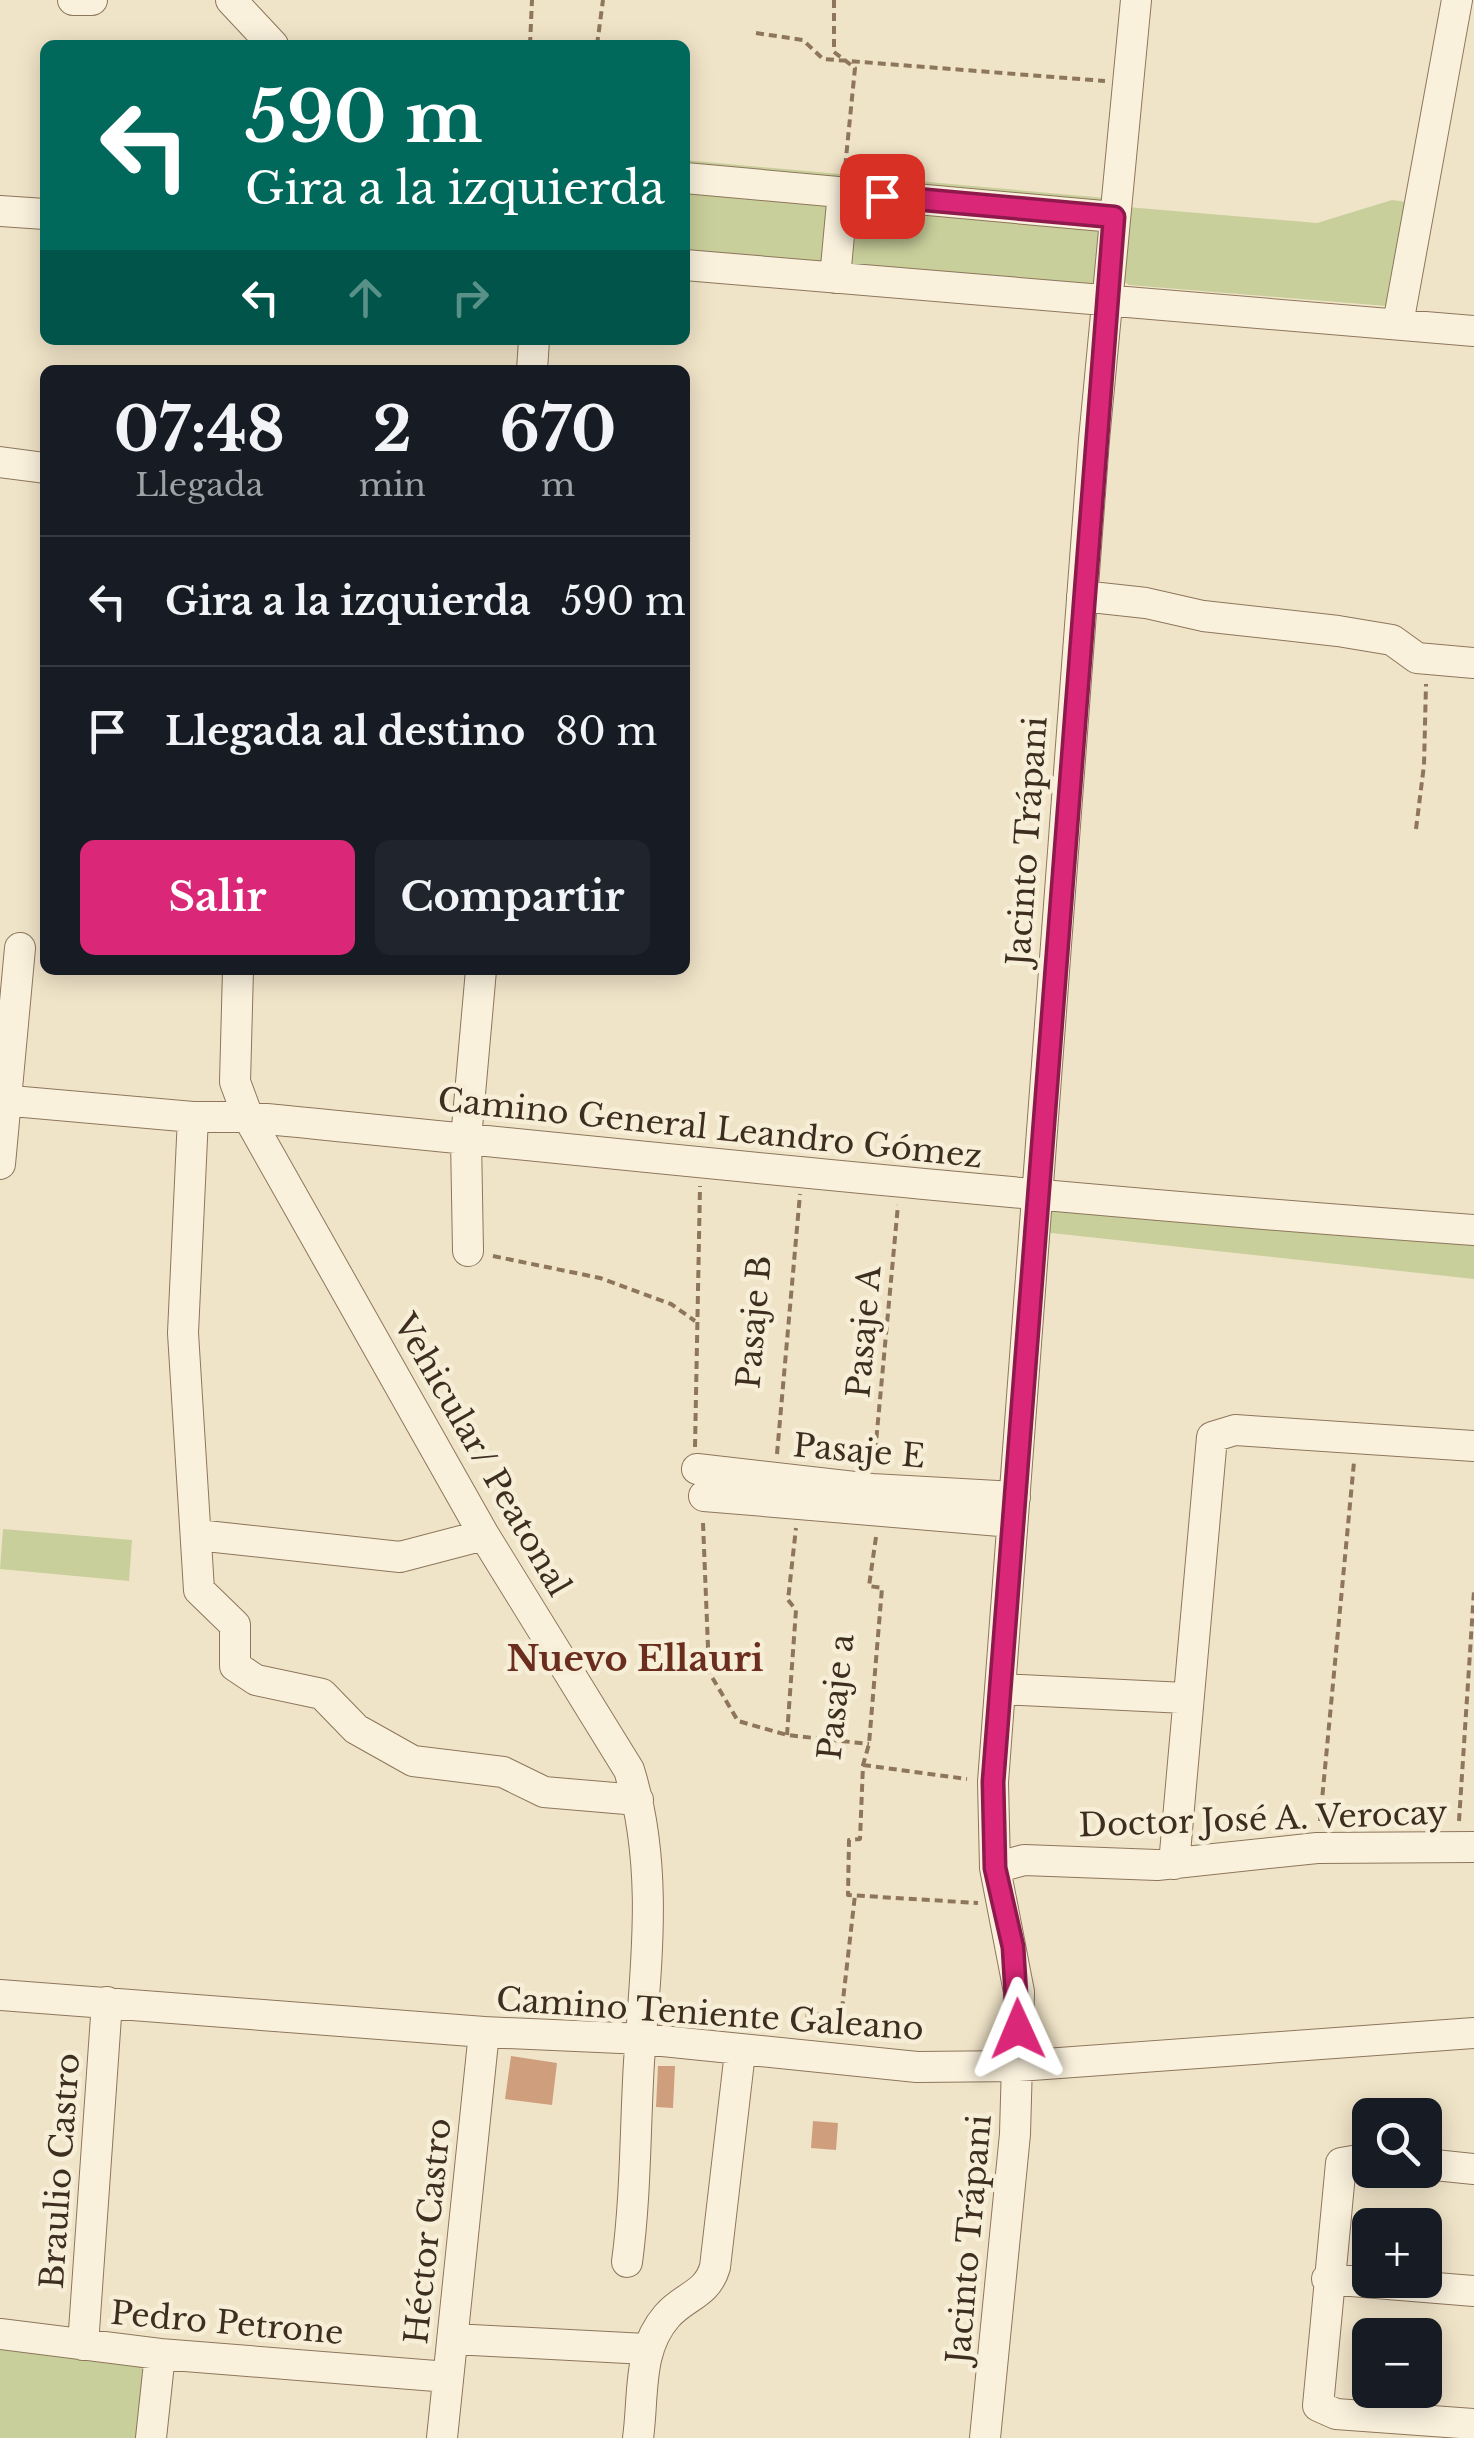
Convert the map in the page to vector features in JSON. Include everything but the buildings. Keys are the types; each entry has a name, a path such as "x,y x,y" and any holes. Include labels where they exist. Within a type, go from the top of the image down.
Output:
{"street":[{"path":"73,0 92,0"},
{"path":"230,0 268,40"},
{"name":"Jacinto Trápani","path":"985,2438 1018,2066 1019,1992 995,1868 993,1782 1082,596 1136,0"},
{"path":"1398,324 1456,0"},
{"path":"690,178 1114,217"},
{"path":"835,278 843,192"},
{"path":"0,210 40,214"},
{"path":"690,265 1474,331"},
{"path":"0,462 40,467"},
{"path":"1082,596 1392,640 1426,660 1474,663"},
{"path":"0,1164 20,948"},
{"name":"Vehicular/ Peatonal","path":"238,975 236,1082 248,1117 484,1536 629,1770 638,1800 649,1876 637,2187 627,2262"},
{"path":"468,1251 466,1139 481,975"},
{"name":"Camino General Leandro Gómez","path":"3,1100 193,1117 248,1117 1035,1195 1474,1230"},
{"path":"193,1117 184,1333 199,1590 235,1624 235,1666 256,1680 322,1694 356,1729 413,1761 503,1772 544,1792 638,1800"},
{"path":"1174,1864 1185,1698 1212,1437 1235,1430 1474,1446"},
{"name":"Pasaje E","path":"700,1483 1014,1510"},
{"name":"Pasaje E","path":"771,1491 804,1504 876,1498"},
{"path":"197,1535 400,1557 484,1536"},
{"path":"1000,1688 1185,1698"},
{"name":"Doctor José A. Verocay","path":"995,1868 1024,1860 1174,1864 1318,1848 1466,1847"},
{"name":"Camino Teniente Galeano","path":"0,1995 484,2032 643,2039 740,2052 917,2067 1018,2066 1474,2032"},
{"name":"Braulio Castro","path":"82,2344 107,2002"},
{"name":"Héctor Castro","path":"442,2438 484,2032"},
{"path":"638,2438 646,2349 664,2318 710,2283 740,2052"},
{"path":"1442,2166 1474,2169"},
{"path":"1352,2177 1328,2279 1318,2406 1336,2414 1474,2424"},
{"path":"1328,2279 1474,2291"},
{"name":"Pedro Petrone","path":"0,2334 160,2354 448,2376"},
{"path":"453,2339 646,2349"},
{"path":"151,2438 160,2354"}],"path":[{"path":"530,40 532,0"},
{"path":"598,40 603,0"},
{"path":"834,0 834,52 855,68 843,192"},
{"path":"756,33 803,40 823,59 1130,82"},
{"path":"1416,829 1424,765 1426,660"},
{"name":"Pasaje B","path":"771,1491 802,1170"},
{"name":"Pasaje A","path":"876,1498 901,1180"},
{"path":"468,1251 600,1278 671,1304 695,1321"},
{"path":"1318,1848 1356,1438"},
{"name":"Pasaje a","path":"855,1895 848,1895 850,1840 860,1839 863,1765 870,1744 882,1588 869,1586 876,1498"},
{"path":"787,1735 796,1610 788,1600 794,1532 804,1504"},
{"path":"1466,1847 1474,1591"},
{"path":"738,1721 787,1735 870,1744"},
{"path":"863,1765 993,1782"},
{"path":"838,2040 855,1895 1003,1904"}],"green space":[{"path":"690,160 1106,198 1095,283 1085,288 690,255"},
{"path":"1392,200 1407,202 1390,304 1386,306 1129,285 1122,280 1127,207 1317,223"},
{"path":"1035,1195 1474,1230 1474,1279 1033,1231"},
{"path":"3,1529 132,1540 129,1581 0,1569"},
{"path":"0,2344 145,2363 145,2438 0,2438"}],"district":[{"name":"Nuevo Ellauri","path":"635,1659"}],"route":[{"path":"882,196 1114,217 1038,1157 993,1782 995,1868 1013,1947 1019,1992 1018,2029"}]}
